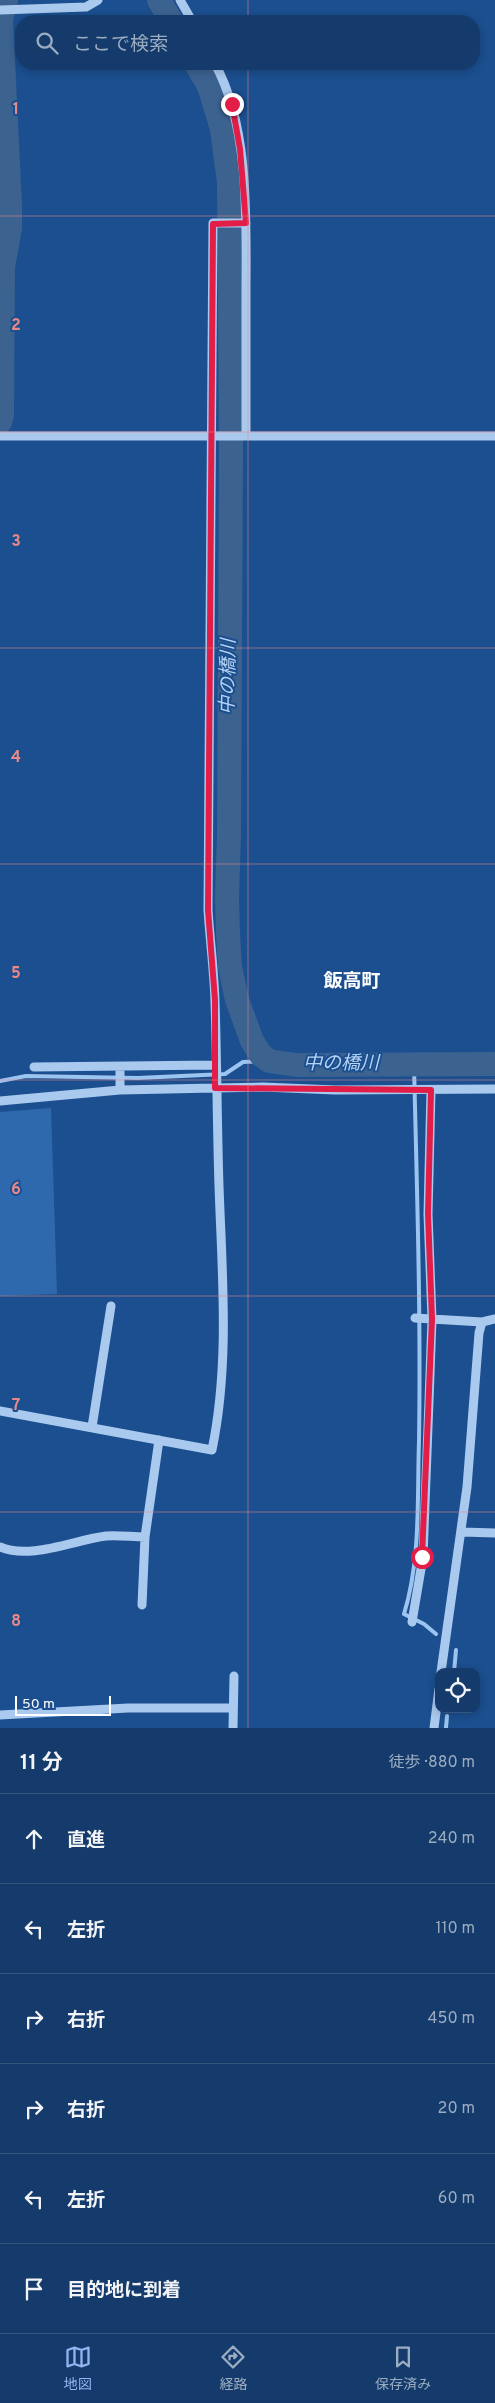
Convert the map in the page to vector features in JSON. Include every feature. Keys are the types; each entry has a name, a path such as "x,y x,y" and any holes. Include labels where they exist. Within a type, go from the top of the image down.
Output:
{"street":[{"path":"0,10 86,7 98,0"},
{"path":"180,0 189,15"},
{"path":"218,70 224,80 240,149 244,223 244,434"},
{"path":"0,1410 212,1450 218,1422 223,1305 215,1076 215,1000 208,910 213,435 213,224 244,223"},
{"path":"0,436 244,434 495,436"},
{"path":"34,1067 120,1070 410,1090 495,1089"},
{"path":"120,1070 120,1088"},
{"path":"0,1101 215,1076"},
{"path":"412,1622 422,1557 429,1319 428,1090"},
{"path":"92,1427 98,1374 111,1306"},
{"path":"415,1318 482,1322 495,1319"},
{"path":"442,1668 462,1532 478,1333 482,1322"},
{"path":"142,1605 145,1537 159,1440"},
{"path":"462,1532 495,1532"},
{"path":"0,1547 9,1551 56,1548 76,1541 108,1536 145,1537"},
{"path":"233,1728 234,1676"},
{"path":"0,1715 128,1708 233,1708"},
{"path":"434,1728 436,1713"}],"shaded area":[{"path":"51,1108 57,1294 0,1296 0,1112"}],"waterway":[{"path":"0,422 2,415 3,267 10,228 1,19 6,0"},
{"name":"中の橋川","path":"159,0 168,15"},
{"name":"中の橋川","path":"200,70 209,86 222,129 229,183 231,450 227,897 230,967 237,1000 252,1041 261,1055 269,1061 296,1065 495,1064"},
{"path":"0,1081 26,1076 138,1078 225,1074 243,1062 269,1061"},
{"path":"414,1066 419,1300 418,1506 416,1550 404,1614 424,1624 436,1634"},
{"path":"454,1668 456,1650"},
{"path":"446,1728 447,1716"}],"district":[{"name":"飯高町","path":"352,982"}],"route":[{"path":"232,104 240,149 246,223 213,224 208,910 215,1000 215,1088 431,1090 428,1214 432,1319 422,1557"}]}
